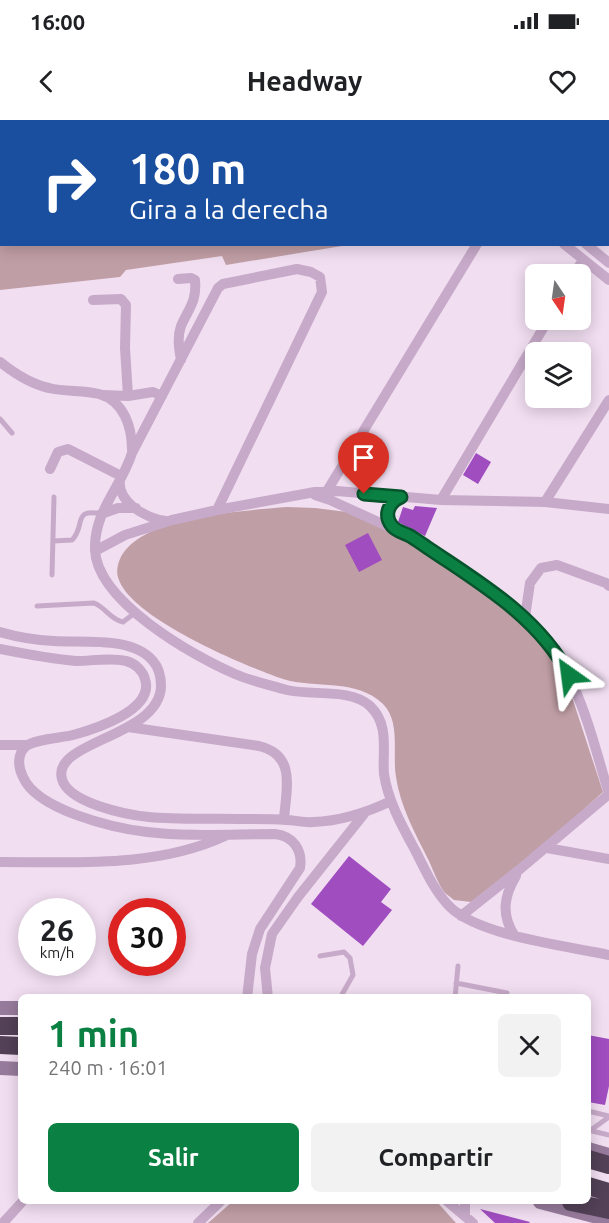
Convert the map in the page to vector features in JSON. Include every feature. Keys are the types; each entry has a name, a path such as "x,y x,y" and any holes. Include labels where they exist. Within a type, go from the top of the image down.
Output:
{"highway":[{"path":"0,1044 18,1046"},
{"path":"0,1055 18,1055"},
{"path":"591,1162 609,1165"},
{"path":"591,1163 609,1170"},
{"path":"591,1177 609,1182"},
{"path":"591,1187 609,1192"},
{"path":"591,1194 609,1199"},
{"path":"580,1204 609,1210"}],"main road":[{"path":"0,1008 18,1008"},
{"path":"0,1068 18,1069"},
{"path":"591,1150 609,1155"},
{"path":"548,1204 609,1220"}],"street":[{"path":"327,491 476,246"},
{"path":"566,246 609,280"},
{"path":"589,246 609,262"},
{"path":"580,264 583,260"},
{"path":"172,520 153,518 136,508 121,493 119,485 132,453 218,288 224,284 297,269 311,272 320,277 322,292 217,510"},
{"path":"178,279 195,280 196,292 193,305 181,327 178,339 181,361"},
{"path":"93,300 121,299 126,305 125,348 128,396"},
{"path":"441,500 542,330"},
{"path":"0,362 24,379 60,390 128,396 153,392 162,396"},
{"path":"100,394 114,403 128,421 132,434 132,453"},
{"path":"545,502 609,400"},
{"path":"50,469 58,452 68,449 122,476"},
{"path":"122,476 101,514 95,551 109,586 136,612 197,656 237,675 288,690 347,695 366,702 378,715 383,726 384,774 391,801 439,894 461,916 486,928 609,955"},
{"path":"95,551 125,536 172,520 327,491 441,500 545,502 609,509"},
{"path":"302,494 330,500 418,541 525,617 555,651 575,686 609,794 547,848 461,916"},
{"path":"395,530 390,523 388,511 391,504 401,497"},
{"path":"101,514 118,508 136,508"},
{"path":"525,617 530,583 541,568 557,565 609,586"},
{"path":"0,632 44,640 125,645 141,651 154,662 161,677 161,691 157,704 148,715 82,748 63,766 61,776 64,786 73,795 96,804 147,817 284,819 311,822 364,814 391,801"},
{"path":"0,649 36,657 77,661 125,660 140,670 146,680 146,690 142,700 125,714 76,734 28,745 0,745"},
{"path":"128,727 259,746 274,752 282,759 286,769 284,819"},
{"path":"28,745 21,752 19,760 26,784 38,796 70,813 137,831 160,834 280,834 294,842 300,851 300,868 255,941 248,994"},
{"path":"268,994 265,968 267,948 272,934 297,897 364,814"},
{"path":"0,862 150,858 201,847 228,834"},
{"path":"547,848 609,859"},
{"path":"514,935 506,918 504,901 519,870"},
{"path":"287,886 297,897"},
{"path":"3,1223 20,1204"},
{"path":"198,1223 218,1204"},
{"path":"450,1204 469,1220"},
{"path":"465,1204 469,1220"}],"lane":[{"path":"0,419 12,433"},
{"path":"52,575 54,497"},
{"path":"53,542 72,540 76,536 81,516 84,513 101,514"},
{"path":"37,606 94,603 101,606 117,621 123,622 136,612"},
{"path":"320,956 344,952 350,958 353,975 342,994"},
{"path":"455,994 458,966"},
{"path":"456,984 507,994"},
{"path":"591,1112 609,1117"},
{"path":"591,1129 609,1117"},
{"path":"591,1132 609,1136"}],"shaded area":[{"path":"0,246 342,246 226,265 222,256 126,270 120,277 0,290"},
{"path":"287,507 347,512 408,539 495,599 532,631 549,653 569,688 603,792 545,844 471,902 454,900 445,893 409,820 396,777 392,720 383,704 372,696 348,687 296,682 243,664 167,625 145,610 129,595 119,580 117,570 120,559 131,544 148,533 170,524 195,518"},
{"path":"230,1204 439,1204 456,1223 208,1223"}],"building":[{"path":"369,439 382,446 377,455 380,456 367,478 356,472 354,466"},
{"path":"476,453 491,462 478,484 463,475"},
{"path":"415,506 437,508 425,536 398,522 403,507 413,510"},
{"path":"368,533 382,560 359,572 345,545"},
{"path":"349,856 391,889 381,902 392,910 363,946 311,904"},
{"path":"591,1036 609,1039 609,1086 605,1105 591,1103"},
{"path":"480,1209 530,1222 495,1223"}],"route":[{"path":"364,494 401,497 389,507 388,519 392,527 444,559 525,617 547,640 569,675"}]}
